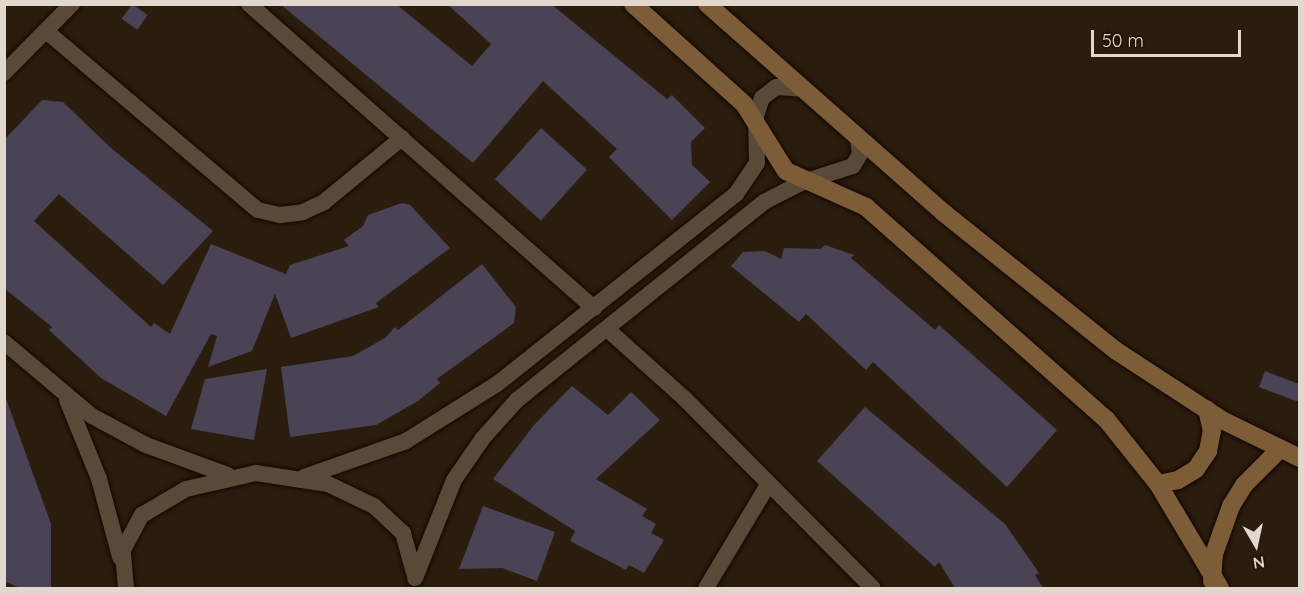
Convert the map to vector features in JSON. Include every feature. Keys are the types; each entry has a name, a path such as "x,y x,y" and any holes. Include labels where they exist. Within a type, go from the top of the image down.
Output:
{"street":[{"path":"4,73 72,4"},
{"path":"249,4 594,308"},
{"path":"633,4 735,96 757,125 780,164 803,182 842,192 866,207 1106,419 1158,484 1215,585"},
{"path":"707,4 858,140 1115,350 1207,410 1299,458"},
{"path":"46,31 258,210 280,215 303,212 324,202 402,138"},
{"path":"304,477 373,456 438,424 594,308 745,185 757,162 758,106 768,92 786,85 804,90"},
{"path":"414,583 444,499 483,438 524,395 764,202 803,182 854,166 860,154 858,140"},
{"path":"607,329 684,398 768,485 873,588"},
{"path":"4,342 66,399 146,445 232,476"},
{"path":"66,399 99,479 122,563 123,586"},
{"path":"1158,484 1178,480 1196,469 1210,441 1207,410"},
{"path":"1215,585 1214,554 1231,506 1244,485 1280,449"},
{"path":"122,563 133,525 152,506 186,489 232,476 304,477 352,493 394,520 409,547 414,583"},
{"path":"706,588 768,485"}],"building":[{"path":"132,4 148,15 137,30 122,19"},
{"path":"280,4 396,4 472,66 491,44 447,4 551,4 667,99 672,95 705,128 691,142 692,165 710,182 672,220 609,157 617,149 543,81 473,163"},
{"path":"42,100 63,102 111,148 213,231 163,285 59,194 34,221 151,327 154,323 170,334 211,244 286,274 290,265 349,246 344,240 363,226 368,215 402,203 410,205 450,248 376,303 379,307 291,338 275,294 252,351 208,367 217,336 211,334 166,416 101,378 49,330 52,327 4,288 4,140"},
{"path":"541,128 587,169 541,221 495,179"},
{"path":"825,245 854,255 851,258 935,330 939,325 1057,430 1007,487 873,362 866,370 806,314 799,322 731,266 743,252 765,251 781,259 784,248 820,249"},
{"path":"482,264 516,307 514,323 437,379 440,383 418,401 376,425 290,437 281,367 353,356 385,338 395,327 398,330"},
{"path":"267,369 254,440 191,429 205,379"},
{"path":"1265,371 1299,384 1299,402 1259,387"},
{"path":"572,386 608,415 631,392 660,420 596,479 647,509 642,516 656,524 651,533 664,540 644,573 629,565 626,570 570,541 575,531 493,479 534,425"},
{"path":"4,393 51,524 51,588 20,588 4,581"},
{"path":"865,407 1005,524 1039,573 1035,575 1043,588 955,588 939,562 935,567 817,461"},
{"path":"483,506 555,532 537,581 502,568 459,569"}]}
